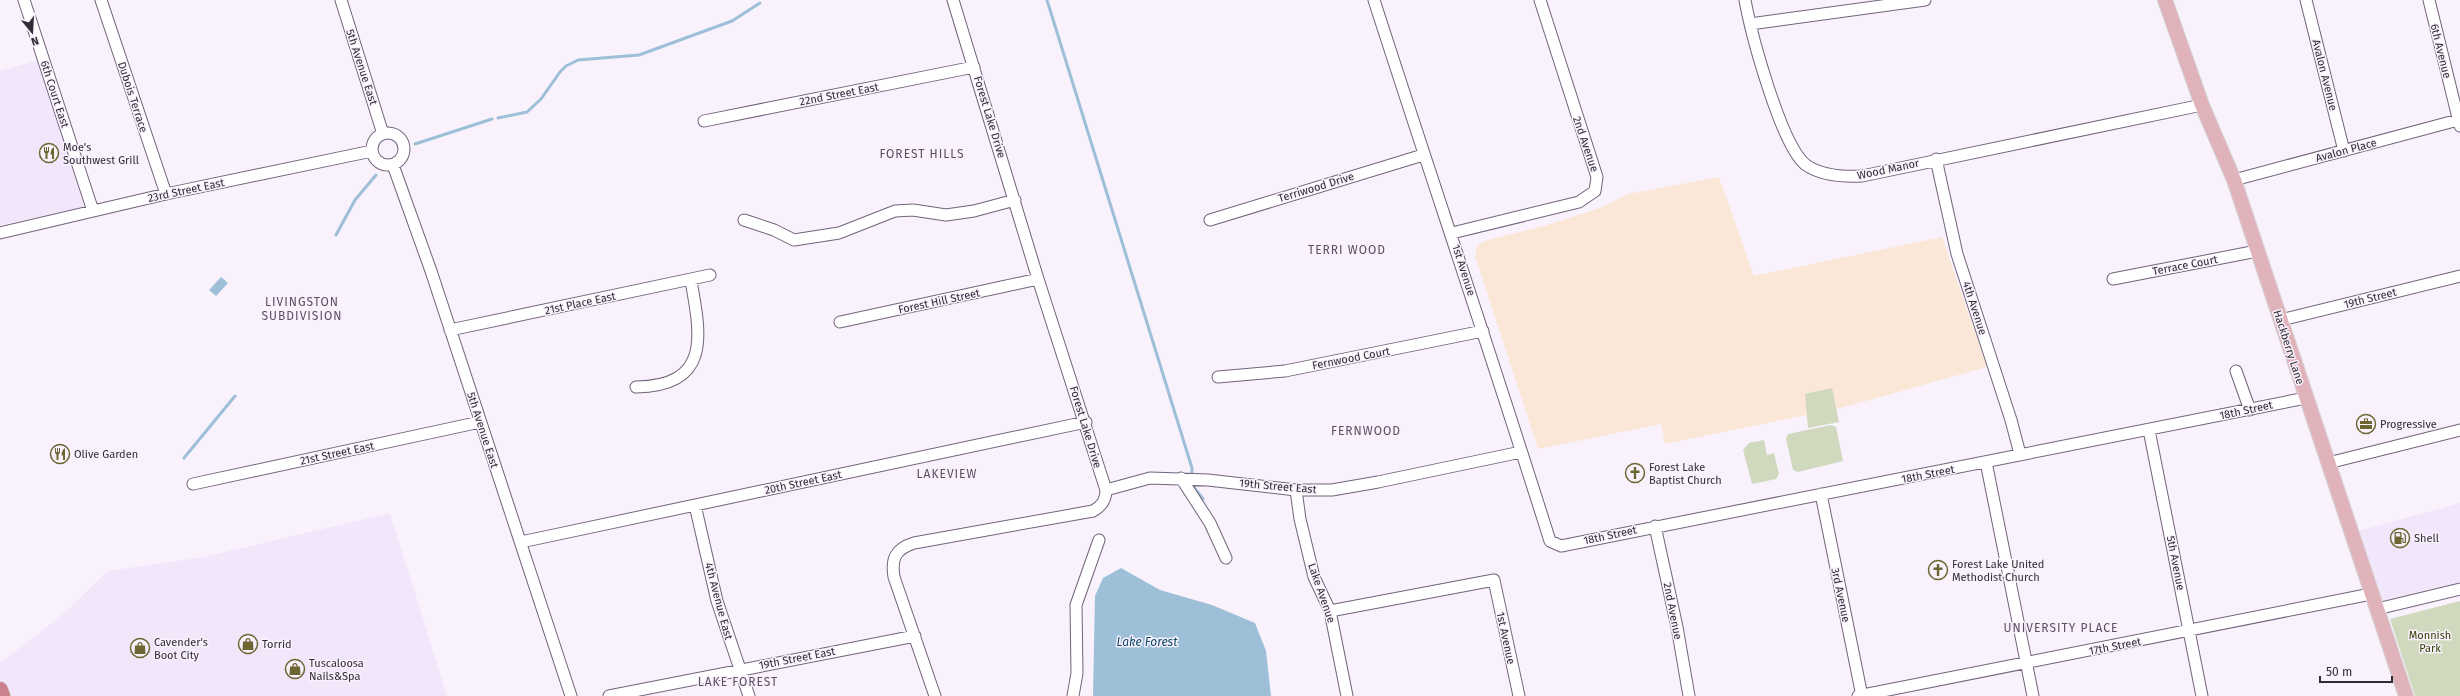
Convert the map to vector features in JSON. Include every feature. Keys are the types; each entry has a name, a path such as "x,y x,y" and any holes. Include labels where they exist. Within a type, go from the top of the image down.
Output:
{"highway":[{"path":"0,690 2,696"}],"main road":[{"name":"Hackberry Lane","path":"2165,0 2174,7 2202,105 2234,180 2406,696"}],"street":[{"name":"6th Court East","path":"24,0 93,211"},
{"name":"Dubois Terrace","path":"101,0 166,194"},
{"name":"5th Avenue East","path":"341,0 383,134"},
{"name":"Forest Lake Drive","path":"953,0 1038,279 1086,422 1106,490"},
{"name":"1st Avenue","path":"1374,0 1423,155 1452,233 1550,541"},
{"name":"2nd Avenue","path":"1452,233 1579,202 1595,191 1597,177 1540,0"},
{"name":"Wood Manor","path":"1745,0 1750,24 1786,137 1795,153 1806,164 1826,174 1850,177 2202,105"},
{"path":"1750,24 1925,0"},
{"name":"Avalon Avenue","path":"2306,0 2344,151"},
{"name":"6th Avenue","path":"2429,0 2459,123"},
{"name":"22nd Street East","path":"704,122 974,67"},
{"name":"Avalon Place","path":"2234,180 2459,123"},
{"path":"383,134 395,134 404,143 404,155 393,165 382,164 377,161 372,151 375,140 383,134"},
{"name":"23rd Street East","path":"0,233 166,194 372,151"},
{"name":"Terriwood Drive","path":"1210,220 1423,155"},
{"name":"4th Avenue","path":"1936,159 1957,254 2020,454"},
{"name":"5th Avenue East","path":"393,165 450,330 571,696"},
{"path":"744,220 774,230 794,240 839,233 895,211 913,210 946,215 974,211 1015,200"},
{"name":"Terrace Court","path":"2113,279 2257,251"},
{"name":"21st Place East","path":"450,330 691,281 710,275"},
{"name":"19th Street","path":"2281,320 2460,276"},
{"name":"Forest Hill Street","path":"840,322 1038,279"},
{"path":"636,387 655,387 680,377 688,369 698,348 698,324 691,281"},
{"name":"Fernwood Court","path":"1218,377 1285,371 1483,332"},
{"path":"2236,372 2250,410"},
{"name":"18th Street","path":"1550,541 1561,546 1655,526 2306,398"},
{"name":"21st Street East","path":"193,484 480,422"},
{"name":"20th Street East","path":"520,542 1086,422"},
{"name":"5th Avenue","path":"2148,430 2202,696"},
{"path":"2328,463 2460,430"},
{"name":"19th Street East","path":"1106,490 1150,478 1208,480 1296,490 1344,489 1521,452"},
{"path":"1986,462 2033,696"},
{"path":"1181,478 1210,523 1226,558"},
{"path":"935,696 894,577 892,564 896,553 904,546 1092,510 1102,504 1106,497 1106,490"},
{"name":"Lake Avenue","path":"1296,490 1300,519 1314,577 1330,611 1347,696"},
{"name":"3rd Avenue","path":"1821,494 1861,696"},
{"name":"4th Avenue East","path":"695,505 717,602 749,696"},
{"name":"2nd Avenue","path":"1655,526 1677,627 1688,696"},
{"path":"1074,696 1077,674 1076,605 1099,540"},
{"name":"1st Avenue","path":"1330,611 1494,580 1519,696"},
{"path":"2377,608 2460,589"},
{"name":"17th Street","path":"1861,696 2371,594"},
{"name":"19th Street East","path":"609,696 915,636"}],"shaded area":[{"path":"39,60 84,207 0,225 0,71"},
{"path":"1719,177 1754,276 1942,237 1987,367 1841,408 1665,444 1661,424 1538,449 1475,256 1477,245 1487,240 1547,225 1600,208 1628,194"},
{"path":"2460,503 2460,582 2380,601 2358,531"},
{"path":"390,513 447,696 1,696 0,663 61,616 108,571 204,557"}],"green space":[{"path":"1832,388 1839,422 1808,428 1805,394"},
{"path":"1831,425 1836,427 1843,461 1798,472 1793,470 1786,439 1788,434"},
{"path":"1764,440 1767,455 1774,453 1779,474 1776,479 1752,484 1743,450 1749,443"},
{"name":"Monnish Park","path":"2460,601 2460,696 2415,696 2390,619"}],"water":[{"path":"221,277 228,283 216,296 209,290"},
{"name":"Lake Forest","path":"1121,568 1160,590 1212,605 1255,623 1266,651 1271,696 1093,696 1095,596 1103,578"}],"waterway":[{"path":"1047,0 1192,468 1192,477"},
{"path":"498,118 527,112 541,99 560,72 566,66 578,60 639,55 732,21 760,3"},
{"path":"415,144 492,119"},
{"path":"336,235 355,200 376,175"},
{"path":"184,458 235,396"},
{"path":"1193,482 1193,486 1203,499"}],"place":[{"name":"Moe's Southwest Grill","path":"49,153"},
{"name":"Progressive","path":"2366,424"},
{"name":"Olive Garden","path":"60,454"},
{"name":"Forest Lake Baptist Church","path":"1635,473"},
{"name":"Shell","path":"2400,538"},
{"name":"Forest Lake United Methodist Church","path":"1938,570"},
{"name":"Torrid","path":"248,644"},
{"name":"Cavender's Boot City","path":"140,648"},
{"name":"Tuscaloosa Nails&Spa","path":"295,669"}],"district":[{"name":"FOREST HILLS","path":"922,154"},
{"name":"TERRI WOOD","path":"1347,250"},
{"name":"LIVINGSTON SUBDIVISION","path":"302,309"},
{"name":"FERNWOOD","path":"1366,431"},
{"name":"LAKEVIEW","path":"947,474"},
{"name":"UNIVERSITY PLACE","path":"2061,628"},
{"name":"LAKE FOREST","path":"738,682"}]}
